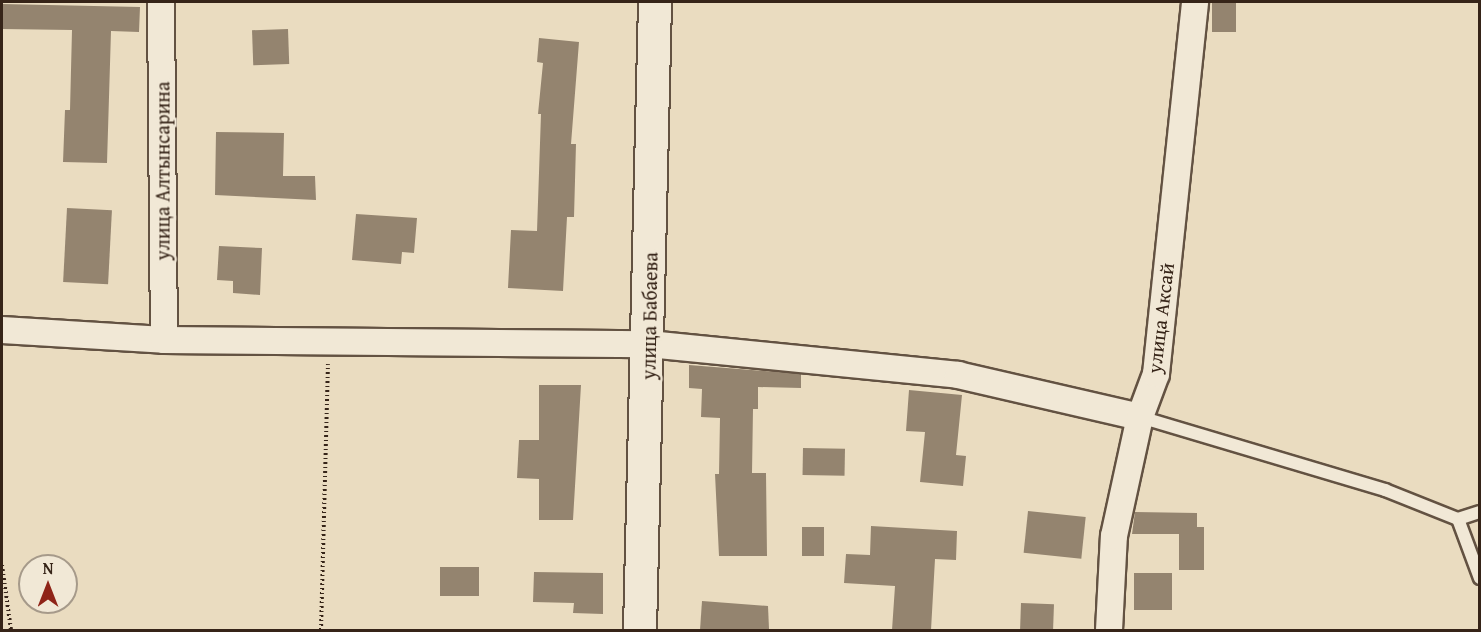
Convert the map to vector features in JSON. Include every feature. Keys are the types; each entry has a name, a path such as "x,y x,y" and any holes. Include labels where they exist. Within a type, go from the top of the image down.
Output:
{"street":[{"name":"улица Алтынсарина","path":"161,2 164,340"},
{"name":"улица Бабаева","path":"640,630 649,344 655,2"},
{"name":"улица Аксай","path":"1109,630 1114,536 1140,417 1156,374 1195,2"},
{"path":"2,330 164,340 649,344 958,375 1140,417"}],"lane":[{"path":"1140,417 1385,490 1458,519 1479,512"},
{"path":"1458,519 1479,578"}],"path":[{"path":"321,630 329,341"},
{"path":"2,565 11,630"}],"building":[{"path":"1212,2 1236,2 1236,32 1212,32"},
{"path":"2,4 140,7 139,32 111,31 107,163 63,162 65,110 70,110 72,30 2,29"},
{"path":"288,29 289,64 253,65 252,30"},
{"path":"539,38 579,42 571,144 576,144 574,217 567,217 563,291 508,288 511,230 537,231 541,114 538,114 543,63 537,62"},
{"path":"216,132 284,133 283,176 315,176 316,200 215,195"},
{"path":"67,208 112,210 108,284 63,282"},
{"path":"356,214 417,218 414,253 402,252 401,264 352,260"},
{"path":"219,246 262,248 260,295 233,293 233,281 217,280"},
{"path":"689,365 801,374 801,388 758,387 758,409 753,409 752,473 766,473 767,556 719,556 715,474 719,474 720,418 701,417 702,389 689,388"},
{"path":"539,385 581,385 573,520 539,520 539,479 517,478 519,440 539,440"},
{"path":"909,390 962,395 956,455 966,456 963,486 920,482 925,432 906,431"},
{"path":"803,448 845,449 845,476 803,475"},
{"path":"1028,511 1086,517 1081,559 1024,553"},
{"path":"1135,512 1197,513 1197,527 1204,527 1204,570 1179,570 1179,534 1132,534"},
{"path":"871,526 957,531 956,560 935,559 931,630 892,630 895,586 844,583 846,554 870,555"},
{"path":"802,527 824,527 824,556 802,556"},
{"path":"440,567 479,567 479,596 440,596"},
{"path":"534,572 603,573 603,614 573,613 574,603 533,602"},
{"path":"1134,573 1172,573 1172,610 1134,610"},
{"path":"702,601 768,606 769,629 700,630"},
{"path":"1021,603 1054,604 1053,630 1020,630"}]}
